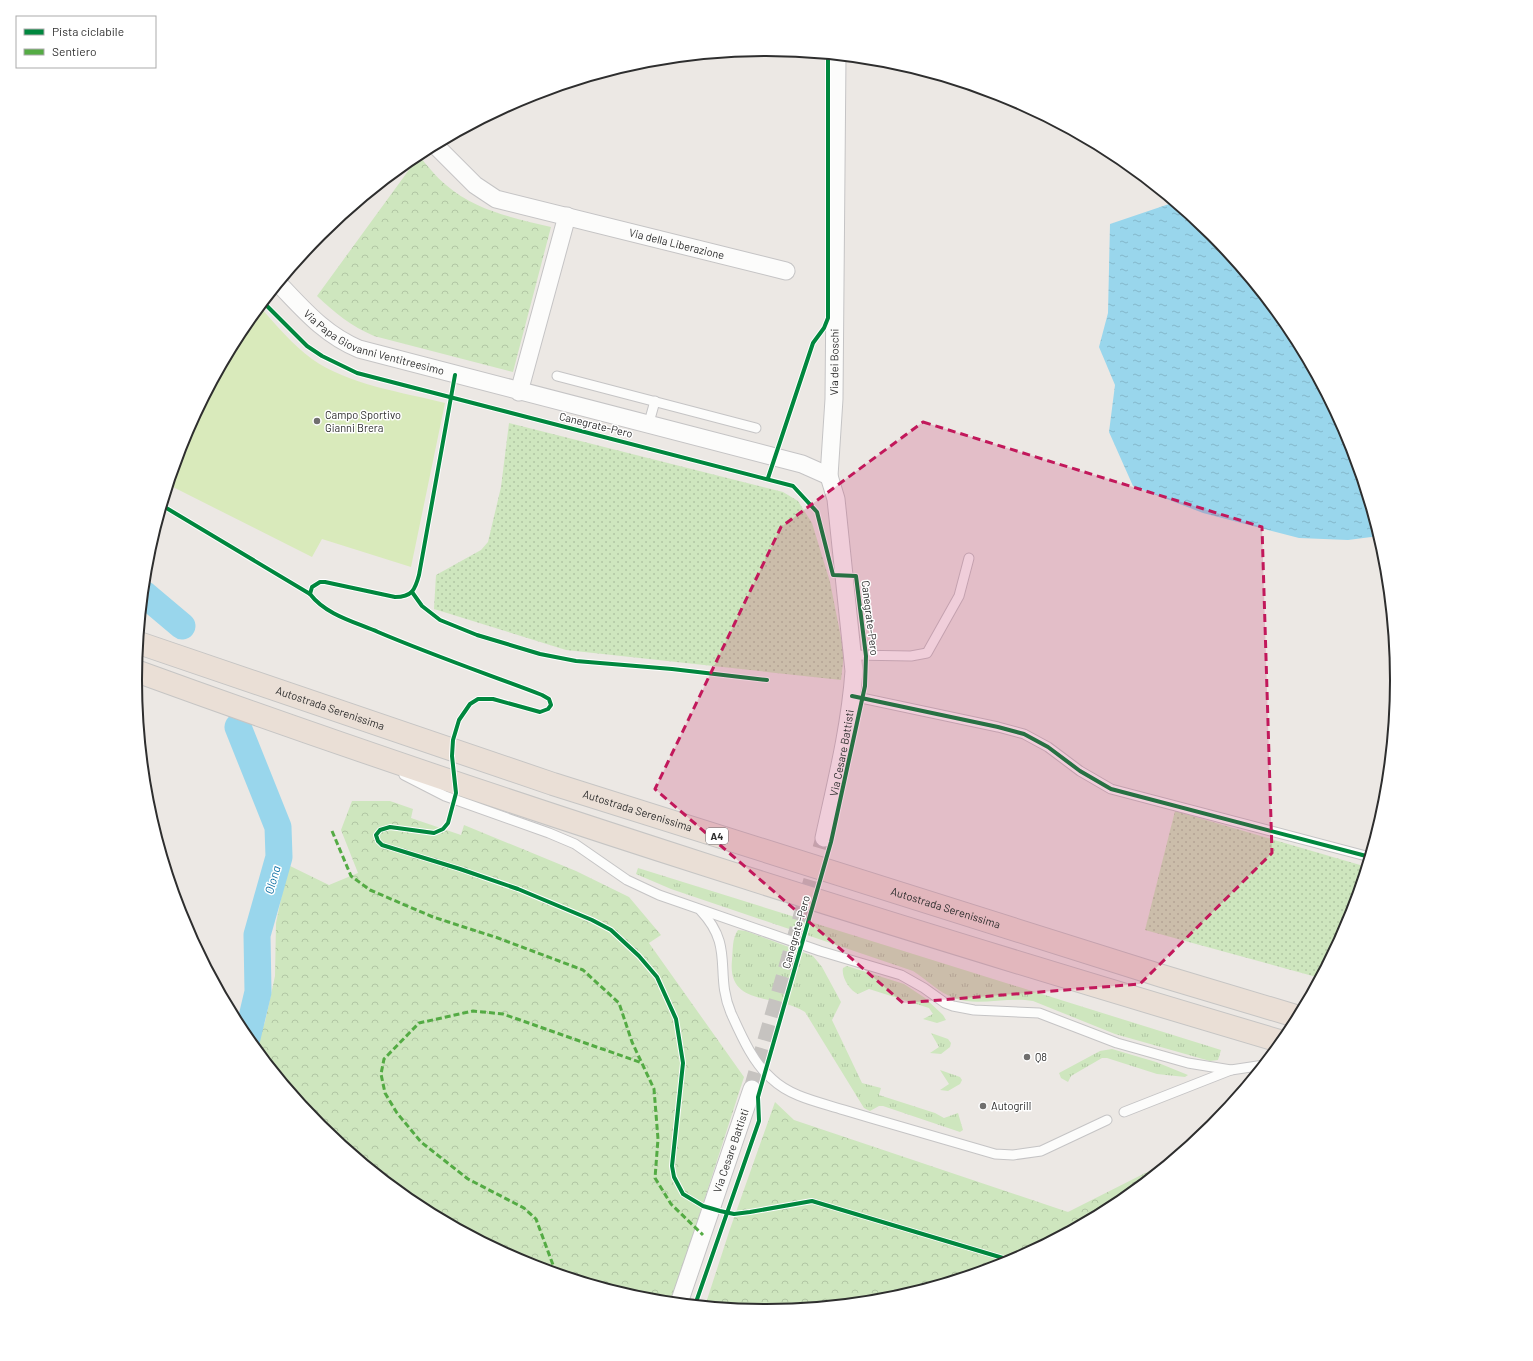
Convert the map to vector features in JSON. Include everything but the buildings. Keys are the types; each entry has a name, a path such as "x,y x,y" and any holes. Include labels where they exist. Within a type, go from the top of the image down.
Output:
{"highway":[{"name":"Autostrada Serenissima","path":"143,644 575,791 1162,976 1293,1015"},
{"path":"142,673 348,746 543,812 1066,978 1277,1040"}],"street":[{"name":"Via dei Boschi","path":"829,476 834,399 837,60"},
{"name":"Via della Liberazione","path":"440,149 475,185 490,196 516,205 567,216 786,271"},
{"path":"520,392 567,216"},
{"name":"Via Papa Giovanni Ventitreesimo","path":"282,287 324,329 340,341 359,349 648,426 802,464 829,476"},
{"name":"Via Cesare Battisti","path":"824,838 843,751 852,696 854,655 836,499 829,476"},
{"name":"Via Cesare Battisti","path":"680,1299 752,1089"}],"lane":[{"path":"557,376 756,428"},
{"path":"648,426 654,401"},
{"path":"854,655 911,656 927,653 959,596 969,558"},
{"path":"852,696 1017,732 1048,747 1080,771 1111,789 1366,856"},
{"path":"348,746 444,796 549,832 575,844 627,880 659,895 820,951 901,975 924,988 945,1003 953,1006 974,1010 1039,1013 1117,1043 1188,1064 1231,1070"},
{"path":"700,910 711,922 717,933 723,956 722,976 726,999 750,1051 771,1078 791,1092 860,1115 995,1154 1013,1155 1041,1151 1107,1120"},
{"path":"1124,1112 1231,1070 1258,1066"}],"highlighted area":[{"path":"923,422 1262,527 1272,853 1140,984 903,1003 655,789 781,527"}],"green space":[{"path":"422,160 442,182 470,201 496,212 551,227 513,372 374,336 344,319 317,296 410,168"},
{"name":"Campo Sportivo Gianni Brera","path":"263,311 298,348 327,368 376,387 445,403 411,567 322,539 312,557 173,487 206,404 226,368"},
{"path":"509,423 783,492 798,501 812,523 830,582 844,653 841,680 566,650 434,609 436,575 481,550 488,542 501,487"},
{"path":"352,801 390,801 413,809 411,818 461,835 464,825 576,871 629,897 661,935 649,943 744,1077 673,1298 605,1284 566,1272 490,1241 454,1221 420,1200 386,1176 355,1150 325,1122 271,1061 257,1042 265,1022 275,976 276,923 288,865 329,885 358,873 341,830"},
{"path":"1175,811 1363,866 1343,919 1327,957 1316,977 1145,930"},
{"path":"638,868 1221,1050 1218,1060 1210,1061 1115,1034 1033,1001 963,1001 937,989 913,971 671,889 636,874"},
{"path":"738,930 746,931 813,956 822,967 841,1002 832,1020 862,1083 881,1088 879,1095 935,1113 944,1118 958,1113 963,1130 960,1132 883,1106 879,1106 870,1111 864,1108 805,1012 794,1006 756,997 746,993 737,986 733,975 732,960 734,940"},
{"path":"847,966 904,984 925,998 943,1015 946,1020 937,1023 923,1019 933,1014 929,1008 869,989 858,994 852,990 843,975 843,968"},
{"path":"931,1033 948,1039 951,1043 950,1047 941,1054 930,1053 939,1047"},
{"path":"1112,1049 1156,1062 1188,1075 1185,1077 1157,1074 1107,1058 1102,1058 1071,1076 1068,1082 1061,1078 1059,1073 1100,1051"},
{"path":"940,1070 960,1077 962,1080 960,1084 948,1091 940,1090 949,1084"},
{"path":"775,1102 794,1120 1068,1212 1159,1166 1113,1200 1043,1241 967,1272 928,1284 848,1300 807,1304 766,1305 706,1302 730,1229"}],"water":[{"path":"1169,204 1208,239 1236,269 1262,300 1286,334 1327,404 1358,480 1374,537 1348,540 1299,538 1203,513 1133,486 1109,432 1115,385 1099,347 1108,313 1110,224"}],"waterway":[{"name":"Olona","path":"147,597 182,626"},
{"name":"Olona","path":"238,727 278,827 279,857 257,935 258,992 249,1030"}],"tunnel":[{"path":"752,1089 824,838"}],"marked path":[{"path":"332,831 351,876 370,890 433,917 498,938 583,970 619,1003 632,1042 654,1089 658,1139 655,1178 671,1204 703,1235"},
{"path":"554,1267 536,1219 524,1208 468,1179 421,1142 397,1113 385,1093 381,1074 384,1059 419,1023 473,1011 503,1014 642,1063"}],"cycle path":[{"path":"768,478 813,343 824,328 828,318 828,59"},
{"name":"Canegrate-Pero","path":"267,306 307,346 322,356 357,373 793,486 817,512 833,575 856,576 866,656 865,686 831,842 758,1097 759,1121 696,1301"},
{"path":"455,375 419,575 414,589 405,596 395,597 320,582 312,587 310,594 332,613 419,649 542,695 549,699 551,705 548,709 540,712 493,699 478,699 470,704 459,720 453,740 452,756 456,793 448,823 443,829 434,833 390,827 380,830 376,835 378,841 382,845 518,889 592,920 611,930 639,956 657,977 676,1019 683,1063 672,1166 674,1177 683,1194 703,1206 734,1214 812,1201 1003,1258"},
{"path":"166,508 310,594"},
{"path":"412,592 422,606 440,620 477,635 540,654 576,661 672,669 767,680"},
{"path":"852,696 998,727 1024,734 1048,747 1080,771 1111,789 1366,856"}],"place":[{"name":"Campo Sportivo Gianni Brera","path":"317,421"},
{"name":"Q8","path":"1027,1057"},
{"name":"Autogrill","path":"983,1106"}]}
